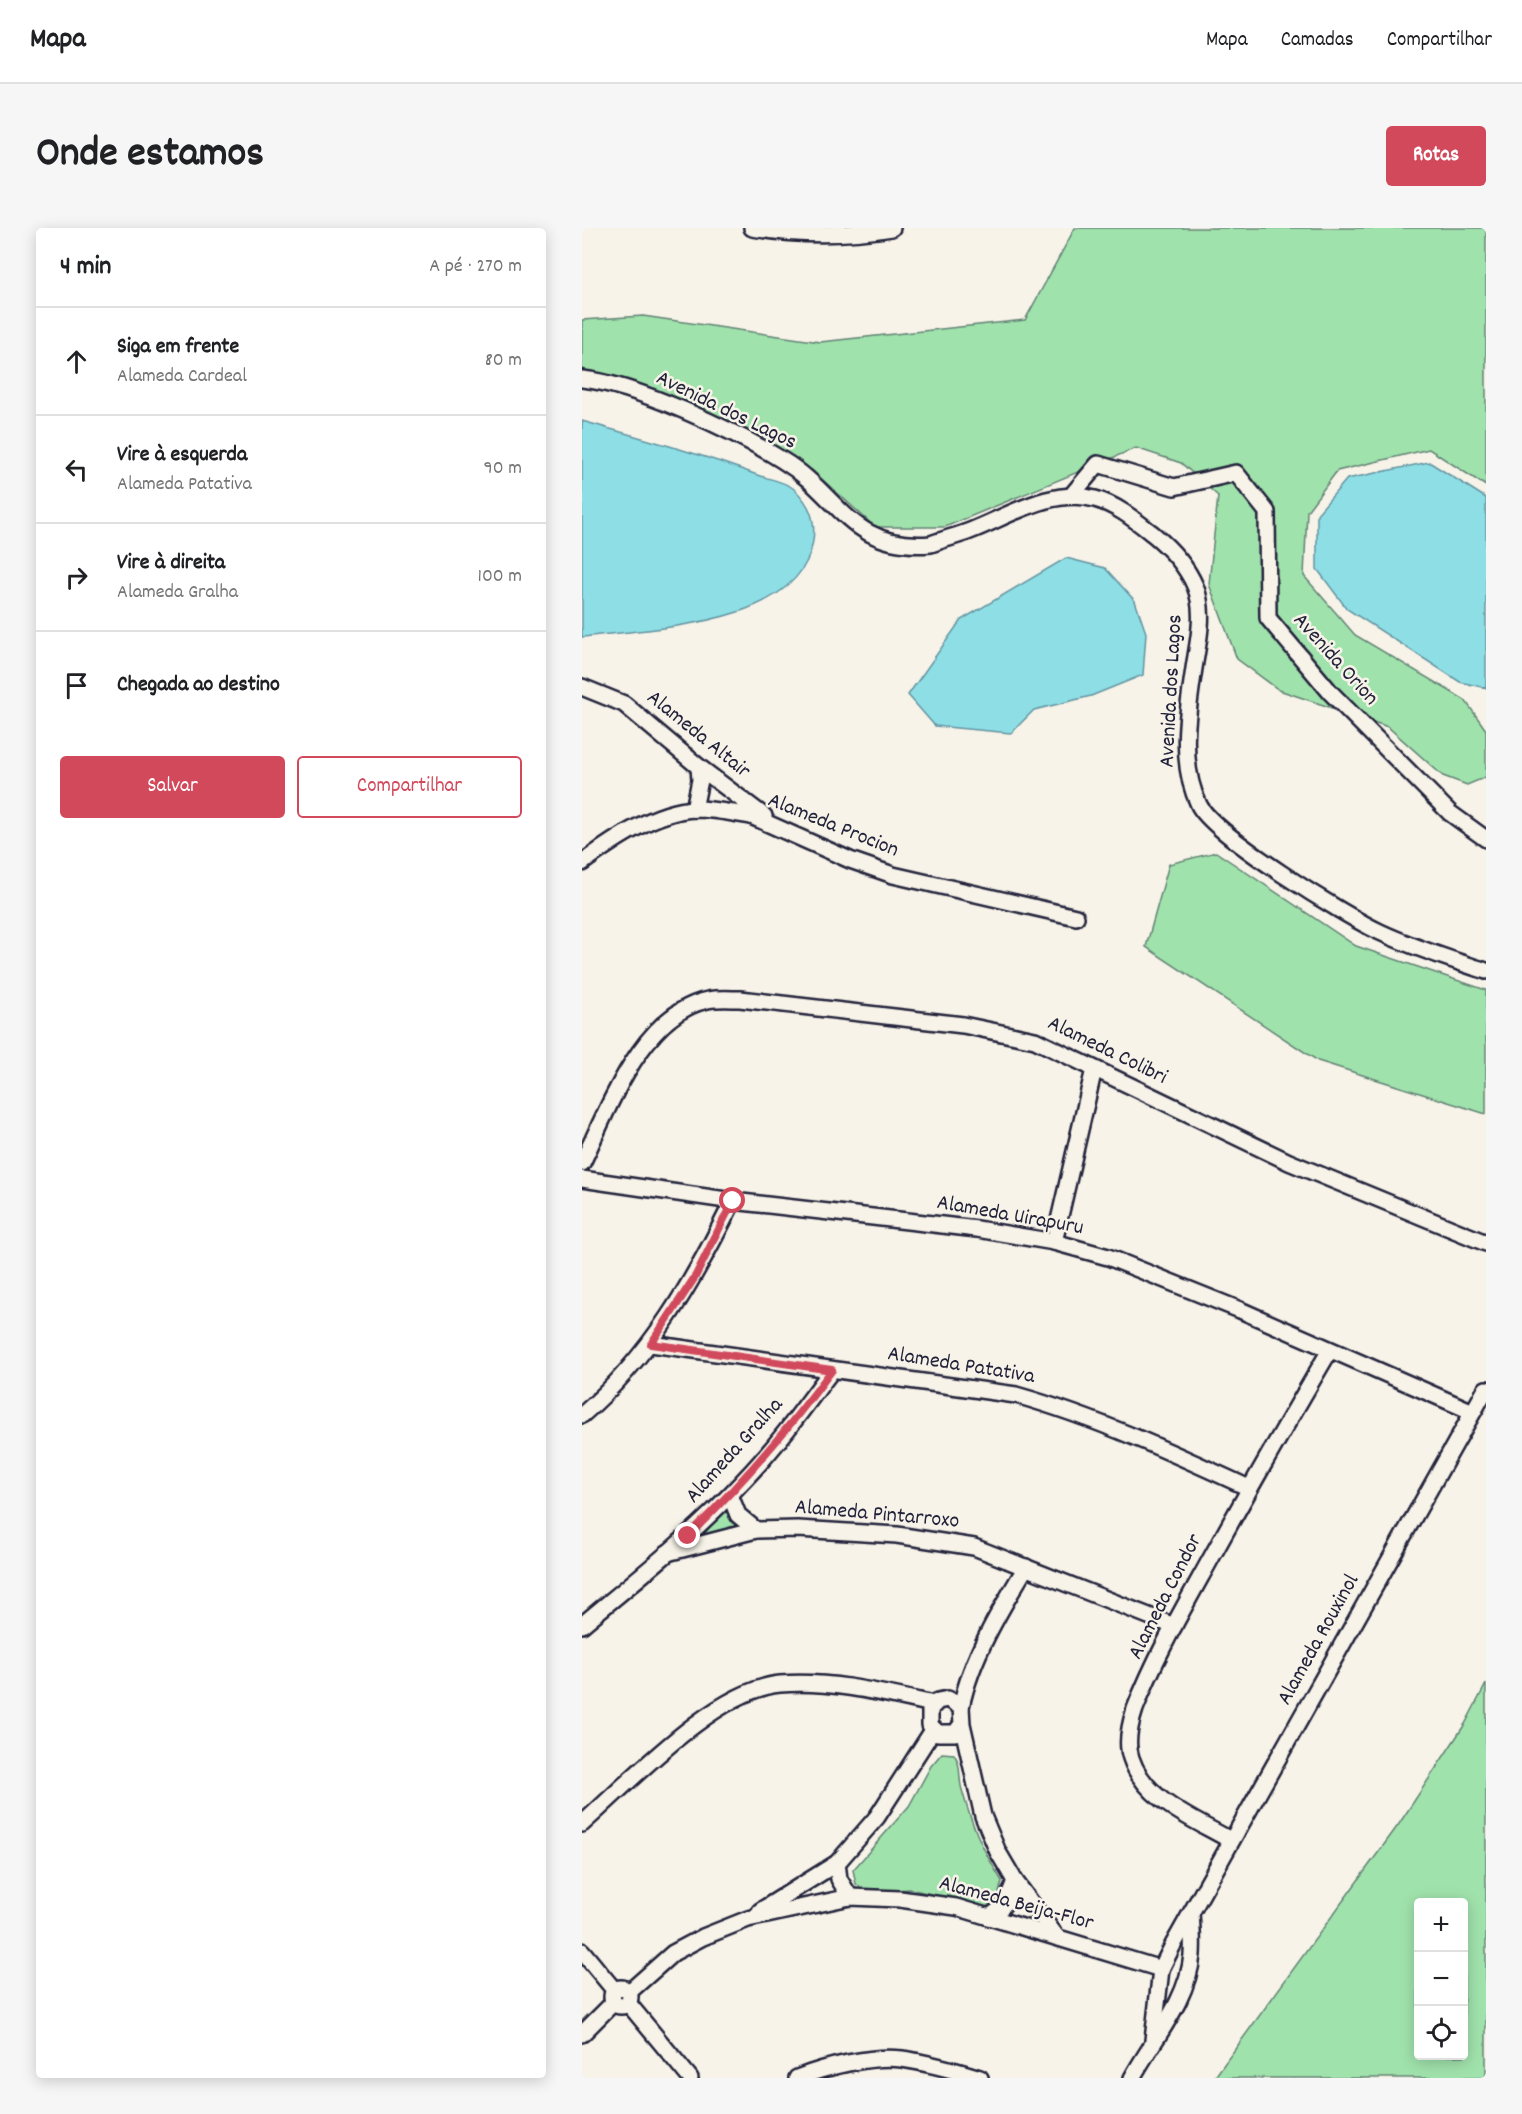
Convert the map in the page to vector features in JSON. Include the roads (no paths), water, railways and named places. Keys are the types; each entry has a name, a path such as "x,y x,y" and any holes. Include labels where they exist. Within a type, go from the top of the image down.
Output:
{"street":[{"path":"752,228 797,235 854,234 892,228"},
{"name":"Avenida dos Lagos","path":"582,379 640,393 782,460 818,489 841,514 883,541 913,545 931,543 1045,500 1071,496 1095,499 1135,520 1168,546 1188,572 1196,588 1200,605 1200,631 1190,691 1186,765 1200,807 1215,825 1243,846 1378,931 1486,971"},
{"name":"Avenida Orion","path":"1071,496 1098,464 1174,487 1236,473 1267,513 1268,618 1331,693 1450,813 1486,839"},
{"name":"Alameda Altair","path":"582,687 624,704 699,767 779,827"},
{"path":"694,809 700,780 699,767"},
{"name":"Alameda Procion","path":"582,862 643,823 694,809 751,816 850,860 893,875 1076,916"},
{"path":"582,847 602,848"},
{"name":"Alameda Colibri","path":"582,1163 620,1086 642,1049 662,1025 683,1009 708,1000 740,999 963,1024 1035,1040 1289,1162 1486,1243"},
{"path":"1054,1242 1094,1069"},
{"name":"Alameda Uirapuru","path":"582,1179 733,1201 977,1229 1054,1242 1108,1257 1240,1310 1473,1412"},
{"path":"582,1415 604,1396 651,1344 695,1277 733,1201"},
{"name":"Alameda Patativa","path":"651,1344 1016,1395 1060,1407 1136,1436 1249,1488"},
{"name":"Alameda Condor","path":"1230,1839 1151,1792 1137,1773 1130,1756 1129,1736 1135,1710 1174,1626 1249,1488 1330,1350"},
{"name":"Alameda Gralha","path":"582,1625 667,1553 730,1495 788,1429 832,1370"},
{"name":"Alameda Rouxinol","path":"1153,2040 1161,1969 1230,1839 1486,1389"},
{"path":"730,1495 738,1515 756,1530"},
{"name":"Alameda Pintarroxo","path":"667,1553 756,1530 798,1529 897,1535 974,1547 1174,1626"},
{"path":"1026,1567 965,1686 961,1707 962,1724 983,1815 998,1852 1015,1881 1056,1936"},
{"path":"582,1824 689,1730 723,1705 761,1688 812,1683 856,1687 933,1704 948,1699 961,1707"},
{"path":"933,1704 928,1720 933,1730 949,1735 962,1724"},
{"path":"748,1919 837,1863 877,1817 933,1730"},
{"path":"837,1863 839,1880 850,1897"},
{"path":"988,1917 997,1913 1005,1903 1015,1881"},
{"name":"Alameda Beija-Flor","path":"582,2034 673,1953 703,1936 748,1919 850,1897 900,1899 956,1907 1161,1969"},
{"name":"Alameda Rouxinol","path":"1132,2078 1153,2040 1177,2005 1187,1980 1192,1955 1191,1913"},
{"path":"582,1951 690,2078"},
{"path":"797,2078 820,2069 900,2059 940,2073 980,2078"}],"water":[{"path":"582,421 694,453 778,481 794,489 808,507 814,526 813,541 802,569 781,591 752,607 718,618 681,625 582,637"},
{"path":"1429,462 1486,498 1486,688 1460,682 1347,609 1317,569 1317,514 1347,479"},
{"path":"1066,558 1105,568 1135,601 1146,633 1143,675 1091,696 1034,710 1011,733 935,726 908,695 961,620"}]}
